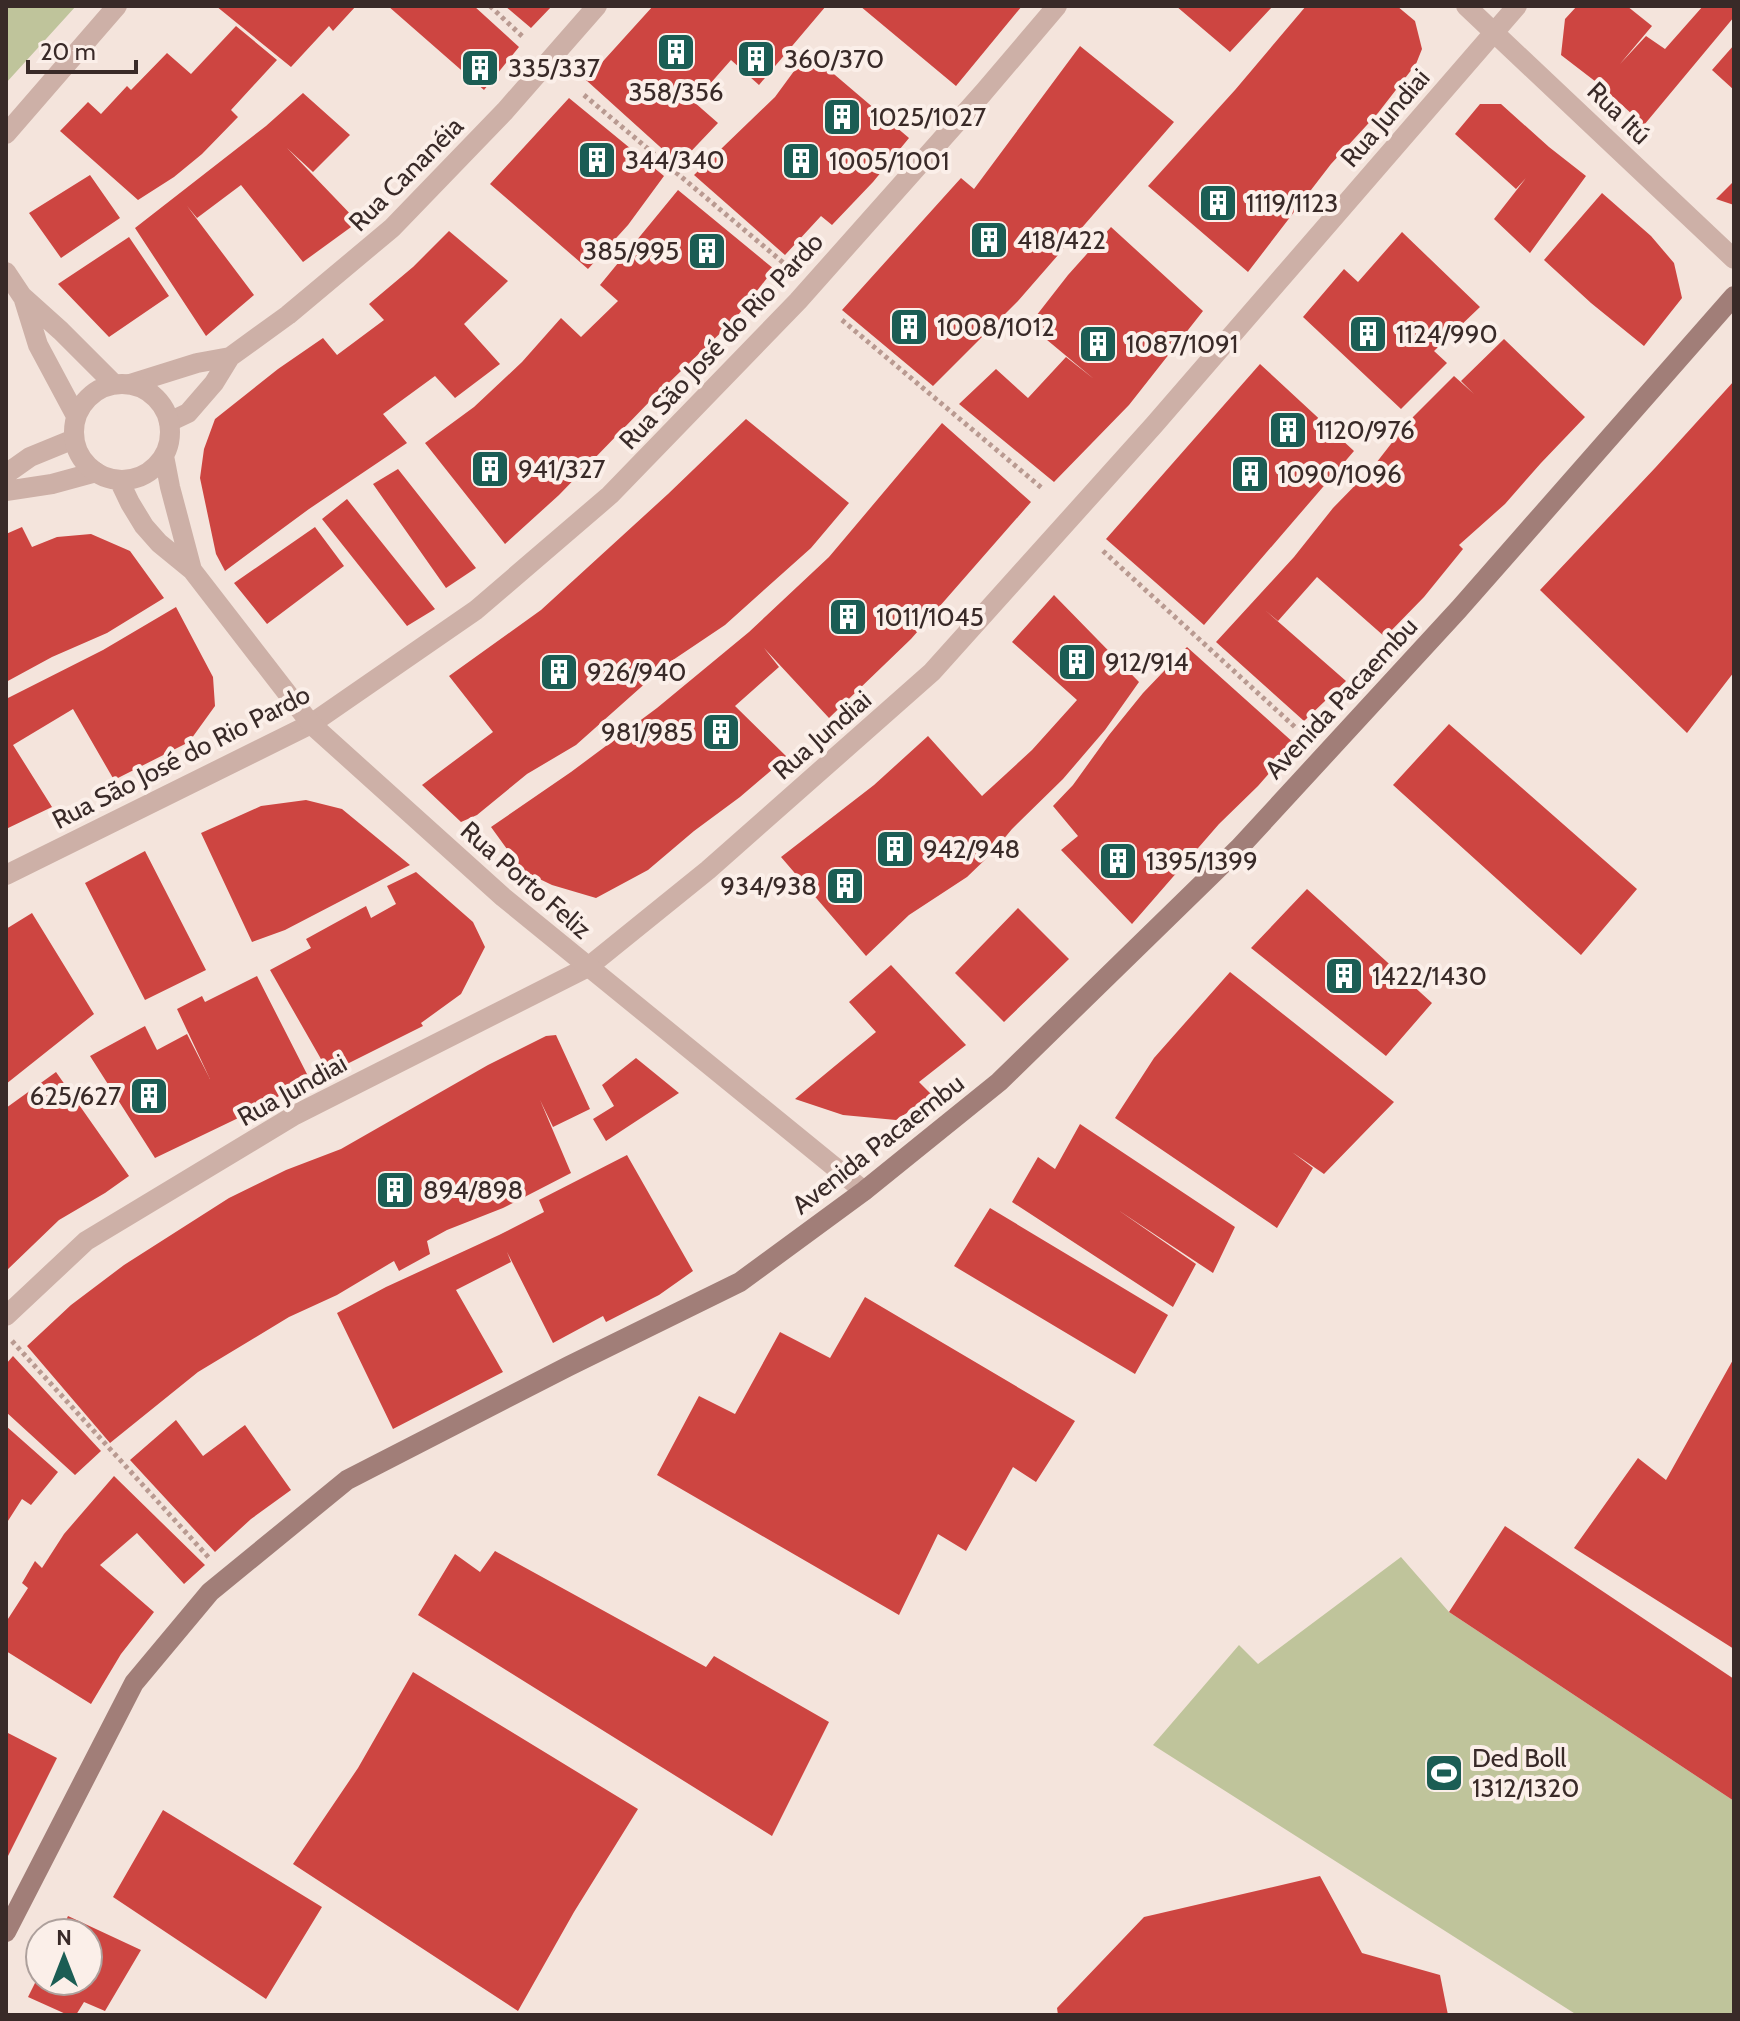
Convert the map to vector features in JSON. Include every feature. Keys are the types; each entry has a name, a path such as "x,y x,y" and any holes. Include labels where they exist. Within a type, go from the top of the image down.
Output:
{"main road":[{"name":"Avenida Pacaembu","path":"6,1932 134,1683 210,1592 347,1480 740,1282 864,1191 999,1082 1239,848 1459,609 1734,296"}],"street":[{"path":"6,134 117,6"},
{"name":"Rua Cananéia","path":"169,422 188,413 214,383 230,357 288,315 392,228 505,111 597,6"},
{"name":"Rua São José do Rio Pardo","path":"6,875 311,724 476,610 610,495 798,301 1057,6"},
{"name":"Rua Itú","path":"1466,6 1734,259"},
{"name":"Rua Jundiai","path":"6,1316 86,1241 295,1115 588,967 708,870 932,672 1154,425 1517,6"},
{"path":"6,272 22,296 122,384 148,392 162,404 169,422 170,439 164,456 152,469 137,478 119,480 96,472 81,458 74,439 76,416 85,401 98,390 122,384"},
{"path":"22,296 38,345 76,416"},
{"name":"Rua Cananéia","path":"122,384 230,357"},
{"path":"6,474 30,457 74,439"},
{"name":"Rua Porto Feliz","path":"164,456 192,570"},
{"path":"6,491 52,484 96,472"},
{"name":"Rua Porto Feliz","path":"119,480 144,526 192,570 311,724 503,897 864,1191"}],"path":[{"path":"490,6 524,38"},
{"path":"584,95 786,265"},
{"path":"842,320 1043,489"},
{"path":"1103,551 1296,728"},
{"path":"6,1335 227,1578"}],"green space":[{"path":"6,6 76,6 6,83"},
{"name":"Ded Boll 1312/1320","path":"1401,1557 1449,1612 1734,1801 1734,2015 1577,2015 1153,1745 1239,1645 1258,1664"}],"building":[{"path":"216,6 356,6 333,31 329,26 291,67"},
{"name":"335/337","path":"388,6 474,6 519,47 484,90"},
{"path":"505,6 552,6 531,28"},
{"path":"653,6 826,6 759,85 731,60 694,102 718,123 679,164 586,80"},
{"path":"860,6 1022,6 956,86"},
{"path":"1176,6 1273,6 1230,52"},
{"path":"1306,6 1397,6 1415,21 1422,49 1416,64 1378,113 1331,164 1248,272 1148,186"},
{"path":"1577,6 1627,6 1652,26 1620,64 1646,36 1665,49 1703,6 1734,6 1734,17 1644,125 1561,55 1565,19"},
{"path":"236,26 277,60 231,110 238,117 202,154 138,200 60,131 88,102 101,114 127,86 131,90 167,53 191,74"},
{"path":"1734,45 1734,90 1712,70"},
{"path":"1080,46 1174,122 1018,301 933,386 842,310 961,178 974,189"},
{"path":"808,52 909,138 832,225 821,216 785,255 694,175 775,97"},
{"path":"303,93 350,135 313,172 287,148 358,222 303,262 241,185 197,218 187,206 254,295 206,336 135,228 266,126"},
{"path":"569,98 664,176 628,225 588,269 490,184"},
{"path":"1480,104 1501,104 1586,176 1530,253 1494,219 1526,178 1516,189 1455,134"},
{"path":"90,175 120,218 61,258 29,213"},
{"path":"1734,181 1734,205 1716,199"},
{"path":"678,190 774,269 735,319 559,495 505,544 425,443 474,407 522,362 561,318 581,337 618,301 600,285"},
{"path":"1602,193 1651,236 1674,263 1682,298 1644,346 1544,260"},
{"path":"1111,227 1203,311 1129,405 1054,482 959,404 996,369 1028,398 1066,357 1094,379 1029,325"},
{"path":"449,231 508,281 464,324 500,364 455,398 435,376 383,414 407,443 225,571 216,554 200,478 204,449 215,419 323,338 337,355 384,320 369,304"},
{"path":"1402,232 1480,307 1434,351 1447,363 1401,409 1303,317 1344,269 1358,282"},
{"path":"129,237 169,296 109,337 58,284"},
{"path":"1504,339 1585,417 1505,504 1459,545 1463,549 1424,597 1385,637 1317,577 1278,621 1265,610 1346,681 1304,721 1216,642 1373,467 1408,422 1454,376 1474,394 1461,381"},
{"path":"1260,364 1354,451 1204,625 1106,539"},
{"path":"1734,381 1734,672 1687,733 1540,590"},
{"path":"746,419 849,503 811,548 725,625 667,664 576,745 527,774 477,815 461,822 422,785 493,732 449,676 541,610"},
{"path":"942,423 1031,502 911,639 829,718 764,648 779,667 735,706 787,757 648,870 596,898 552,885 523,871 491,827 657,708 749,632 829,557"},
{"path":"398,469 476,568 446,588 373,484"},
{"path":"347,499 435,609 407,626 322,519"},
{"path":"22,527 32,547 57,537 91,534 130,551 164,598 107,633 52,657 6,682 6,534"},
{"path":"315,527 344,566 267,624 234,583"},
{"path":"1054,595 1139,682 1105,730 1063,779 992,853 967,877 909,915 866,956 781,857 874,785 928,736 982,796 1032,750 1077,700 1012,642"},
{"path":"176,607 213,677 215,706 189,742 114,780 73,709 13,745 52,807 6,829 6,699 103,650"},
{"path":"1187,647 1295,744 1219,824 1132,924 1061,850 1078,836 1053,806 1073,785 1143,693"},
{"path":"1449,724 1637,889 1581,955 1393,785"},
{"path":"306,800 342,809 410,865 285,930 252,942 201,833 261,806"},
{"path":"145,851 206,970 145,1000 85,883"},
{"path":"416,872 473,922 485,947 461,994 421,1023 423,1026 329,1073 270,970 311,948 306,939 366,906 371,918 396,904 387,886"},
{"name":"1422/1430","path":"1307,889 1432,1003 1386,1056 1251,948"},
{"path":"1018,908 1069,959 1004,1022 955,973"},
{"path":"32,913 94,1014 6,1084 6,929"},
{"path":"891,965 966,1045 919,1082 933,1096 896,1120 843,1115 795,1099 876,1032 849,1002"},
{"path":"1230,972 1394,1102 1324,1174 1292,1152 1313,1168 1277,1228 1115,1118 1154,1058"},
{"path":"257,976 309,1078 259,1108 155,1158 90,1056 145,1026 157,1050 187,1034 210,1079 177,1009 202,996 205,1002"},
{"path":"556,1035 590,1109 553,1127 540,1100 571,1173 503,1208 427,1241 430,1254 399,1271 394,1261 337,1295 289,1317 198,1372 110,1443 27,1346 71,1305 124,1265 229,1198 286,1170 341,1149 488,1065 546,1036"},
{"path":"636,1058 679,1093 606,1141 593,1119 614,1106 602,1085"},
{"path":"56,1072 129,1176 59,1220 6,1271 6,1108"},
{"path":"1080,1124 1235,1227 1213,1273 1118,1210 1196,1264 1173,1307 1012,1202 1038,1157 1055,1169"},
{"path":"627,1155 693,1271 659,1295 606,1322 603,1316 553,1343 507,1252 511,1262 456,1290 503,1372 393,1429 337,1313 544,1212 539,1200"},
{"path":"990,1208 1168,1315 1135,1374 954,1266"},
{"path":"865,1297 1075,1421 1036,1482 1013,1467 966,1551 938,1534 899,1615 657,1475 699,1396 735,1414 780,1332 830,1358"},
{"path":"13,1356 101,1451 75,1475 6,1412 6,1364"},
{"path":"1734,1358 1734,1649 1574,1548 1638,1458 1666,1480"},
{"path":"176,1420 203,1456 245,1425 291,1490 251,1519 215,1552 130,1460"},
{"path":"6,1426 58,1472 31,1505 22,1499 6,1524"},
{"path":"114,1476 205,1565 184,1584 137,1533 100,1565 154,1612 121,1654 91,1704 6,1651 6,1622 28,1588 22,1583 35,1561 42,1568 64,1534"},
{"path":"1505,1526 1734,1679 1734,1801 1449,1612"},
{"path":"495,1551 706,1667 714,1656 829,1722 772,1836 418,1615 455,1554 480,1572"},
{"path":"413,1672 638,1809 574,1912 518,2011 293,1864 358,1768"},
{"path":"6,1732 57,1758 6,1860"},
{"path":"163,1810 322,1907 266,1999 113,1897"},
{"path":"1320,1876 1362,1953 1440,1975 1448,2015 1058,2015 1057,2008 1144,1917"},
{"path":"104,1933 141,1950 105,2011 84,2002 76,2015 68,2015 28,1997 104,1997"}],"place":[{"name":"358/356","path":"676,52"},
{"name":"360/370","path":"756,59"},
{"name":"335/337","path":"480,68"},
{"name":"1025/1027","path":"842,117"},
{"name":"344/340","path":"597,160"},
{"name":"1005/1001","path":"801,161"},
{"name":"1119/1123","path":"1218,203"},
{"name":"418/422","path":"989,240"},
{"name":"385/995","path":"707,251"},
{"name":"1008/1012","path":"909,327"},
{"name":"1124/990","path":"1368,334"},
{"name":"1087/1091","path":"1098,344"},
{"name":"1120/976","path":"1288,430"},
{"name":"941/327","path":"490,469"},
{"name":"1090/1096","path":"1250,474"},
{"name":"1011/1045","path":"848,617"},
{"name":"912/914","path":"1077,662"},
{"name":"926/940","path":"559,672"},
{"name":"981/985","path":"721,732"},
{"name":"942/948","path":"895,849"},
{"name":"1395/1399","path":"1118,861"},
{"name":"934/938","path":"845,886"},
{"name":"1422/1430","path":"1344,976"},
{"name":"625/627","path":"149,1096"},
{"name":"894/898","path":"395,1190"},
{"name":"Ded Boll 1312/1320","path":"1444,1773"}]}
